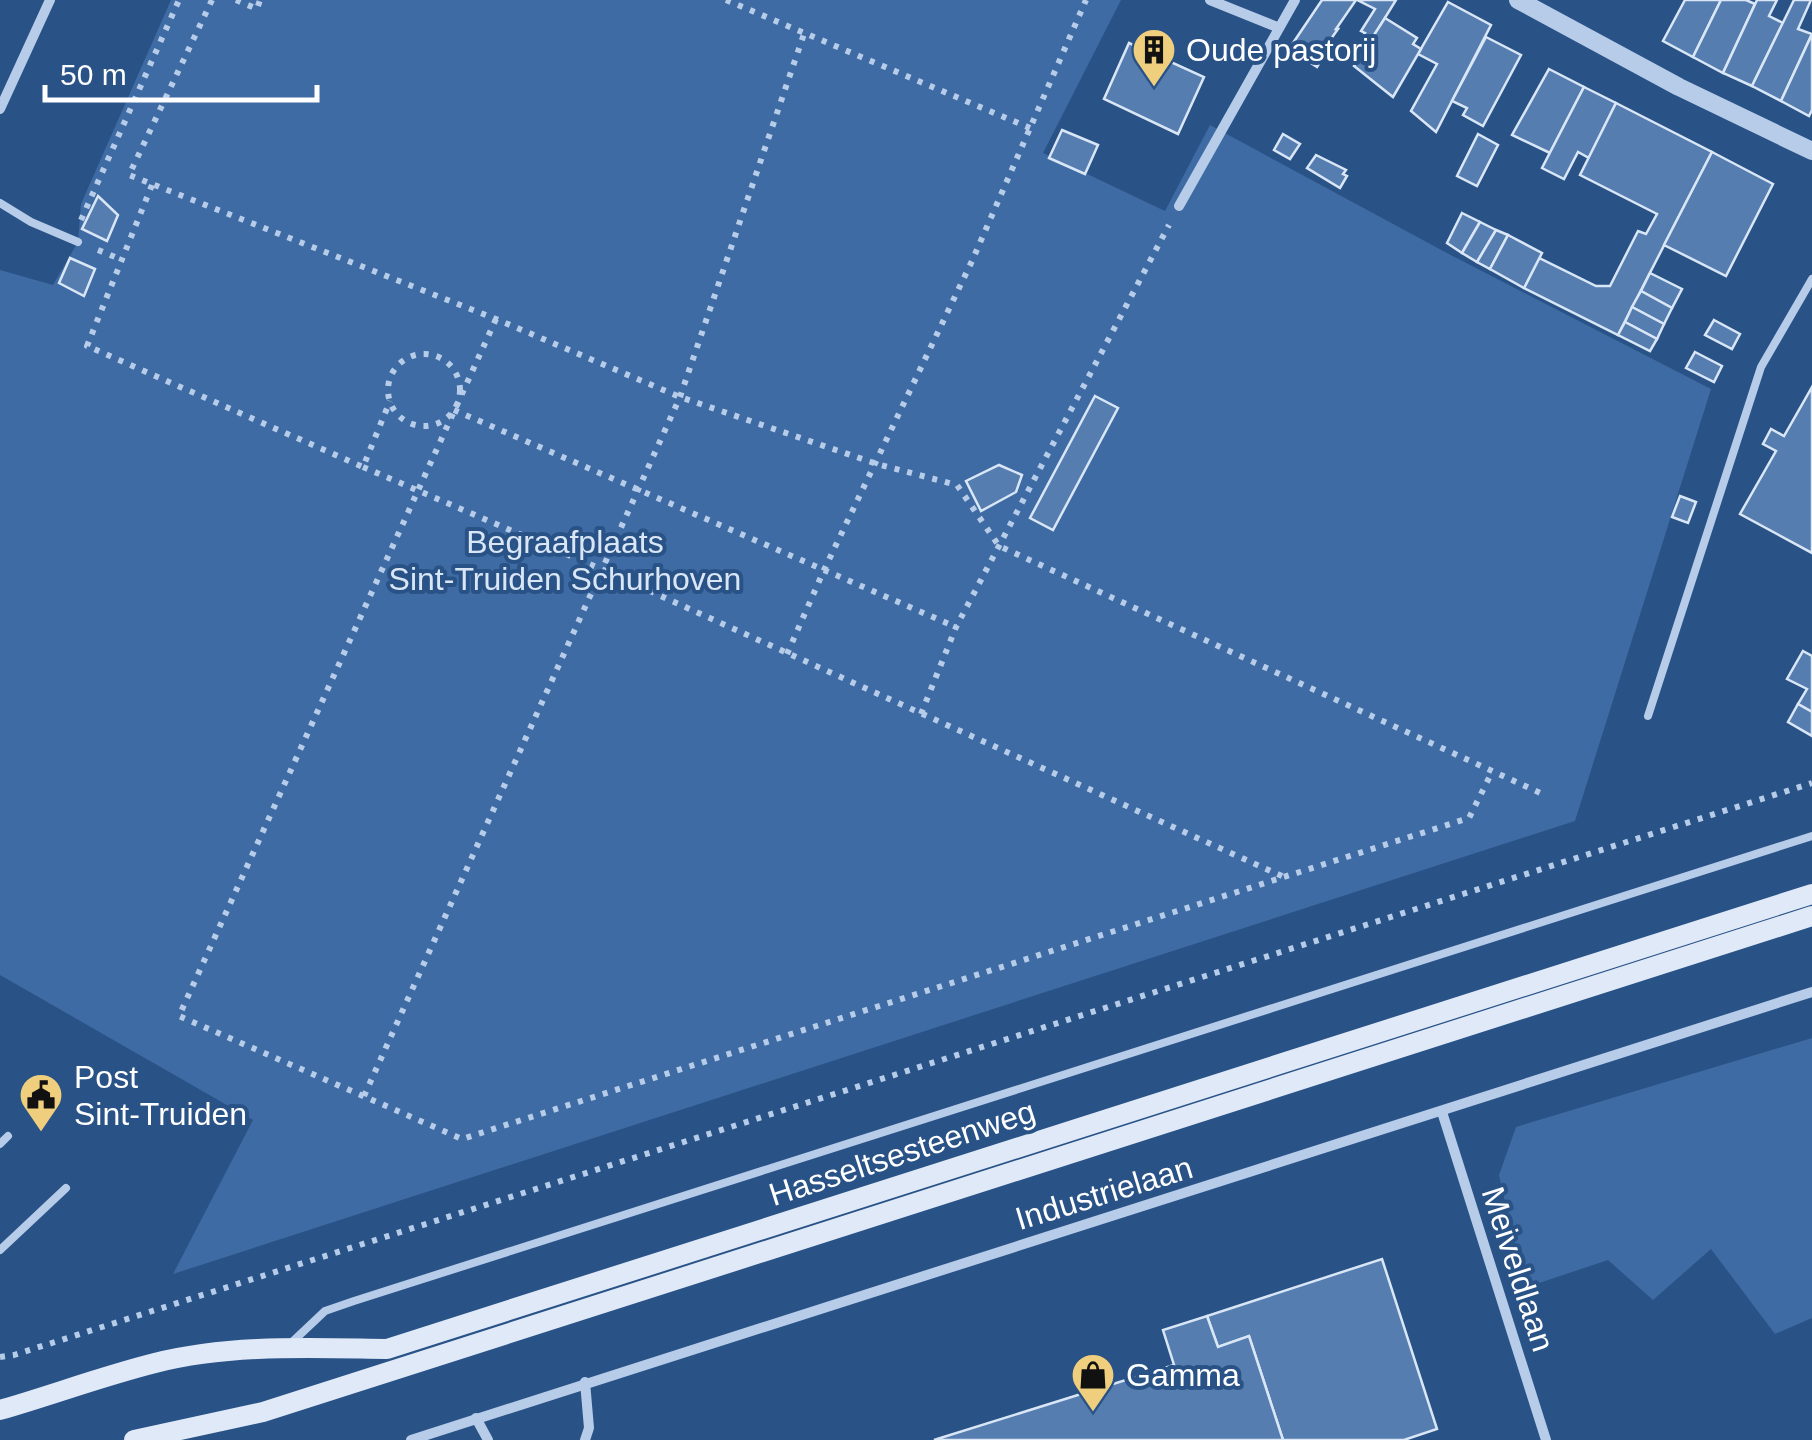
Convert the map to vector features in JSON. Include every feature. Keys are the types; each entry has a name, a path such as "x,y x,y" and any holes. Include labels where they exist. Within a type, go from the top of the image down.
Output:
{"main road":[{"name":"Hasseltsesteenweg","path":"0,1410 157,1362 212,1353 285,1348 386,1350 1812,894"},
{"name":"Hasseltsesteenweg","path":"134,1440 264,1412 1812,916"}],"street":[{"path":"0,109 50,0"},
{"path":"1210,0 1277,27"},
{"path":"1178,206 1295,0"},
{"path":"1518,0 1679,87 1812,151"},
{"name":"Industrielaan","path":"411,1440 1812,992"},
{"name":"Meiveldlaan","path":"1442,1112 1546,1440"},
{"path":"585,1382 590,1428 585,1440"},
{"path":"476,1418 488,1440"}],"lane":[{"path":"0,204 75,241"},
{"path":"1648,716 1762,367 1812,279"},
{"path":"285,1348 325,1311 354,1301 1812,836"},
{"path":"0,1144 8,1136"},
{"path":"0,1250 66,1188"}],"path":[{"path":"75,241 180,0"},
{"path":"212,0 129,175 496,319 680,397 876,464 957,485 999,546 1547,796"},
{"path":"236,0 257,8 260,0"},
{"path":"726,0 1030,128"},
{"path":"788,654 824,570 972,261 1086,0"},
{"path":"364,1096 680,397 805,31"},
{"path":"152,185 87,346 601,569 1284,877"},
{"path":"921,714 956,627 1178,206"},
{"path":"496,319 180,1016 462,1138 1469,818 1492,772"},
{"path":"363,467 390,401 389,384 400,362 421,354 437,356 450,365 460,387 454,410 435,424 420,426 405,420 390,401"},
{"path":"454,410 956,627"},
{"path":"0,1356 33,1349 1812,782"}],"green space":[{"name":"Begraafplaats Sint-Truiden Schurhoven","path":"171,0 1121,0 1043,153 1165,211 1210,125 1711,389 1575,821 173,1274 253,1120 0,975 0,270 53,285 78,242 81,204"},
{"path":"1812,1038 1812,1318 1775,1334 1711,1249 1653,1300 1608,1260 1524,1288 1499,1175 1516,1127"}],"building":[{"path":"1322,0 1356,0 1317,67 1289,49"},
{"path":"1357,0 1396,0 1370,42 1362,38 1365,33 1361,31 1375,9"},
{"path":"1685,0 1721,0 1693,57 1663,41"},
{"path":"1721,0 1755,4 1723,73 1693,57"},
{"path":"1757,0 1777,0 1769,16 1783,23 1752,86 1723,73"},
{"path":"1794,0 1811,0 1798,29 1812,34 1781,101 1752,86"},
{"path":"1448,2 1491,25 1436,132 1411,111 1437,64 1418,54"},
{"path":"1385,18 1417,38 1413,44 1421,49 1393,97 1354,66"},
{"path":"1812,34 1812,110 1809,116 1781,101"},
{"path":"1486,37 1521,55 1483,126 1463,115 1467,108 1452,101"},
{"name":"Oude pastorij","path":"1129,43 1204,77 1178,134 1104,99"},
{"path":"1549,69 1584,87 1550,153 1512,135"},
{"path":"1584,87 1616,103 1589,158 1578,152 1564,179 1542,168"},
{"path":"1616,103 1712,152 1618,335 1524,288 1539,258 1596,286 1610,286 1638,231 1646,234 1657,214 1580,175"},
{"path":"1062,130 1098,145 1085,174 1049,158"},
{"path":"1283,134 1300,144 1290,159 1274,150"},
{"path":"1478,134 1498,145 1477,186 1457,176"},
{"path":"1712,152 1773,184 1726,276 1664,245"},
{"path":"1316,155 1346,170 1340,188 1307,168"},
{"path":"98,196 118,215 107,241 82,229"},
{"path":"1462,213 1480,222 1462,253 1447,243"},
{"path":"1480,222 1496,230 1477,262 1462,253"},
{"path":"1496,230 1508,235 1490,269 1477,262"},
{"path":"1508,235 1542,253 1524,288 1490,269"},
{"path":"70,258 95,269 84,296 59,283"},
{"path":"1650,273 1682,289 1672,308 1641,291"},
{"path":"1641,291 1672,308 1664,324 1632,307"},
{"path":"1632,307 1664,324 1657,339 1625,322"},
{"path":"1714,320 1740,334 1732,349 1705,335"},
{"path":"1625,322 1657,339 1650,351 1618,335"},
{"path":"1695,352 1722,366 1714,382 1686,368"},
{"path":"1812,387 1812,553 1740,514 1776,451 1763,444 1771,429 1784,436"},
{"path":"1095,396 1118,408 1053,530 1030,518"},
{"path":"999,465 1022,475 1016,492 981,511 966,481"},
{"path":"1680,496 1696,502 1688,523 1672,517"},
{"path":"1803,651 1812,656 1812,712 1798,704 1807,689 1787,679"},
{"path":"1798,704 1812,712 1812,736 1788,722"},
{"path":"1382,1259 1437,1429 1404,1440 1283,1440 1249,1336 1218,1347 1207,1316"},
{"path":"1207,1316 1218,1347 1249,1336 1283,1440 934,1440 1174,1365 1163,1330"}],"place":[{"name":"Oude pastorij","path":"1154,88"},
{"name":"Post Sint-Truiden","path":"41,1133"},
{"name":"Gamma","path":"1093,1413"}]}
